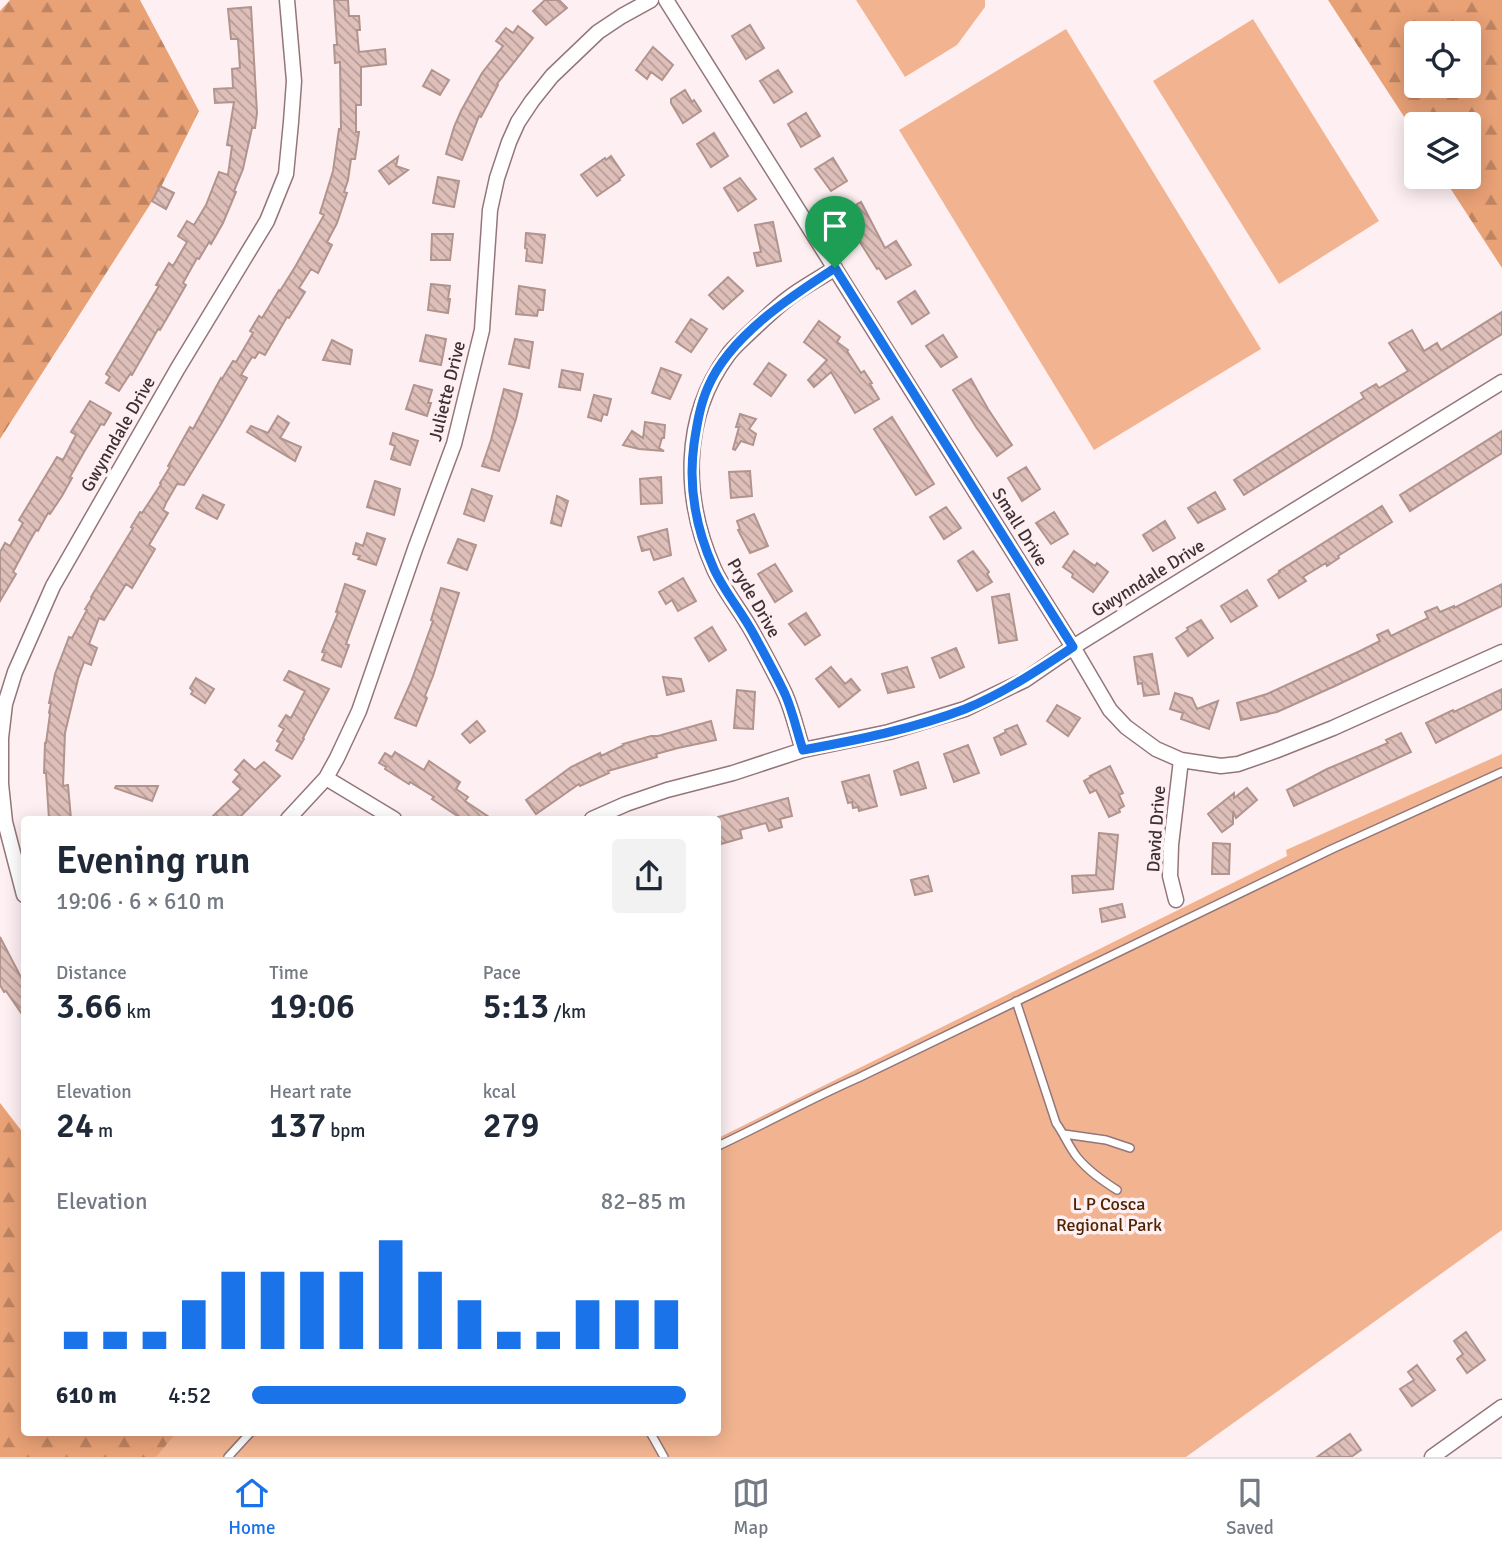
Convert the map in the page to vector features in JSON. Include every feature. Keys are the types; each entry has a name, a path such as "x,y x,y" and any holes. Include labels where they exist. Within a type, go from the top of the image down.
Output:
{"street":[{"name":"Gwynndale Drive","path":"21,883 5,822 1,784 1,738 5,704 15,672 53,586 278,198 286,174 294,81 287,0"},
{"name":"Juliette Drive","path":"291,816 326,778 359,711 454,444 482,330 490,210 509,142 531,101 558,69 598,32 651,0"},
{"name":"Small Drive","path":"666,0 1110,710 1126,727 1156,749 1181,760 1221,766 1238,764 1332,729 1502,652"},
{"name":"Pryde Drive","path":"803,750 786,697 773,670 715,571 696,515 691,467 702,402 709,385 729,354 786,300 835,268"},
{"name":"Gwynndale Drive","path":"599,816 667,790 733,773 803,750 889,732 965,709 1025,680 1073,647 1502,382"},
{"name":"David Drive","path":"1176,900 1170,876 1171,845 1181,760"},
{"path":"326,778 389,816"},
{"path":"1432,1457 1502,1407"}],"lane":[{"path":"721,1145 1332,849 1502,772"},
{"path":"1016,1001 1056,1123 1076,1156 1117,1191"},
{"path":"1064,1134 1106,1140 1130,1148"},
{"path":"228,1457 247,1436"},
{"path":"652,1436 664,1457"}],"green space":[{"path":"10,0 140,0 199,111 160,189 0,439 0,11"},
{"path":"856,0 985,0 985,7 957,45 905,77"},
{"path":"1328,0 1502,0 1502,268 1451,189 1481,189 1481,112 1404,112 1404,117"},
{"path":"1253,19 1379,221 1279,284 1153,81"},
{"path":"1066,29 1261,349 1094,450 899,130"},
{"name":"L P Cosca Regional Park","path":"1502,754 1502,1230 1186,1457 18,1457 63,1436 721,1436 721,1137 1287,856 1286,850"},
{"path":"0,1103 21,1130 21,1436 174,1436 156,1457 0,1457"}],"building":[{"path":"334,0 348,0 349,16 359,16 359,52 385,49 386,64 361,67 361,105 356,105 356,132 359,132 355,159 351,159 344,192 347,193 327,242 332,245 318,273 311,269 299,288 305,292 265,355 259,352 255,358 252,357 241,375 247,378 184,485 177,484 163,510 168,513 149,545 155,549 132,588 126,584 104,620 99,618 89,644 97,648 91,665 84,662 65,733 63,786 68,785 71,816 49,816 44,773 49,703 55,674 69,637 72,638 91,597 140,512 142,513 161,484 190,427 193,429 221,378 233,361 236,362 253,333 250,331 280,291 324,215 320,213 333,171 341,129 340,62 335,63 334,45 337,45"},
{"path":"545,0 559,0 567,8 546,25 533,11"},
{"path":"251,7 257,113 243,169 234,191 236,192 211,244 209,242 199,259 197,258 183,283 186,285 160,330 158,329 132,375 130,374 119,391 106,383 110,377 106,374 159,286 156,285 169,263 173,266 187,242 178,236 187,221 194,225 206,205 219,172 228,175 232,146 227,145 234,102 215,103 214,89 233,88 232,69 240,68 238,39 231,39 228,9"},
{"path":"750,25 764,48 746,59 732,36"},
{"path":"518,26 533,38 497,84 481,117 479,116 462,160 446,154 461,111 482,73 503,46 496,41 506,28 513,33"},
{"path":"653,47 673,65 662,80 651,72 647,79 636,70"},
{"path":"432,70 449,80 440,95 423,86"},
{"path":"778,70 792,92 774,103 760,81"},
{"path":"685,90 701,111 683,123 671,99"},
{"path":"806,113 820,136 801,147 788,124"},
{"path":"714,133 728,156 711,167 697,144"},
{"path":"611,156 624,175 597,196 581,175"},
{"path":"398,157 396,166 408,170 389,184 379,171"},
{"path":"833,158 847,181 831,191 815,169"},
{"path":"438,177 459,181 454,207 433,203"},
{"path":"740,178 756,199 738,211 724,188"},
{"path":"160,186 174,193 166,209 152,201"},
{"path":"861,202 885,248 896,241 911,265 886,279 856,236 844,212"},
{"path":"773,222 781,261 757,266 754,253 761,252 755,225"},
{"path":"526,233 545,235 542,263 526,261"},
{"path":"432,234 453,234 450,260 431,260"},
{"path":"728,277 743,291 723,309 709,295"},
{"path":"431,284 450,286 448,313 428,310"},
{"path":"519,286 545,290 543,310 538,310 537,316 516,314"},
{"path":"915,291 929,313 912,324 898,302"},
{"path":"1502,312 1502,334 1244,495 1234,480 1364,398 1361,393 1376,384 1379,388 1408,371 1389,343 1412,330 1424,351 1437,343 1441,350"},
{"path":"691,319 707,329 691,352 676,342"},
{"path":"819,321 840,337 837,342 848,350 861,373 864,371 879,399 855,413 831,372 814,387 808,380 827,360 804,342"},
{"path":"426,335 446,339 441,365 420,361"},
{"path":"943,335 957,357 941,367 926,346"},
{"path":"515,339 533,342 529,368 509,364"},
{"path":"332,340 352,350 350,364 323,360"},
{"path":"769,363 786,375 771,396 754,384"},
{"path":"661,368 681,375 670,399 652,393"},
{"path":"562,370 583,374 580,390 559,387"},
{"path":"971,379 1012,445 997,456 953,390"},
{"path":"414,385 432,390 427,416 406,409"},
{"path":"504,389 522,394 499,471 482,466"},
{"path":"594,395 611,399 607,415 603,414 601,421 588,417"},
{"path":"90,401 111,413 84,452 62,496 38,531 36,530 0,601 0,552 5,543 10,546 23,523 19,520 57,457 63,460 76,435 71,432"},
{"path":"740,414 756,419 749,429 756,434 753,445 741,441 735,450 733,449 739,427 736,427"},
{"path":"278,416 289,423 280,438 301,447 295,461 247,432 251,426 268,433"},
{"path":"892,417 934,484 916,495 874,429"},
{"path":"645,422 665,425 664,438 659,448 664,451 623,445 632,431 643,438"},
{"path":"1502,431 1502,453 1410,511 1400,495"},
{"path":"393,433 418,441 410,465 391,459 395,446 390,444"},
{"path":"1026,467 1040,489 1022,501 1008,478"},
{"path":"750,471 752,496 731,498 729,472"},
{"path":"661,477 662,503 641,504 640,479"},
{"path":"375,481 400,489 394,515 367,507"},
{"path":"472,489 492,496 484,521 464,514"},
{"path":"1215,492 1225,509 1198,523 1188,508"},
{"path":"203,495 224,505 217,519 196,508"},
{"path":"557,496 568,501 561,526 551,523"},
{"path":"1382,506 1392,522 1338,556 1339,558 1327,566 1326,563 1303,577 1306,581 1279,598 1268,580"},
{"path":"946,507 961,528 944,539 930,517"},
{"path":"1054,512 1068,534 1051,544 1036,523"},
{"path":"754,514 768,546 750,553 738,530 737,521"},
{"path":"1165,521 1175,538 1153,551 1143,535"},
{"path":"667,529 671,555 654,560 650,549 642,551 638,537"},
{"path":"367,533 385,539 376,565 358,559 360,556 353,554 356,543 363,546"},
{"path":"458,539 476,545 467,570 448,563"},
{"path":"973,551 989,572 987,574 992,582 977,591 958,561"},
{"path":"1074,551 1108,572 1093,592 1063,567"},
{"path":"775,564 792,591 775,602 758,574"},
{"path":"683,578 696,601 678,611 672,600 666,604 659,592"},
{"path":"345,584 365,591 346,644 349,645 341,667 322,660 325,653 322,652 338,613 336,612"},
{"path":"1502,584 1502,606 1277,712 1241,720 1237,703 1267,694 1360,651 1380,641 1377,635 1388,630 1391,636 1428,618 1425,612 1437,607 1440,612 1454,608"},
{"path":"441,588 459,593 416,726 395,718 433,621 431,620"},
{"path":"1247,590 1257,606 1231,622 1221,606"},
{"path":"1009,594 1017,640 999,643 992,597"},
{"path":"806,613 820,635 805,645 789,624"},
{"path":"1201,620 1213,638 1188,656 1176,638"},
{"path":"712,627 726,650 709,661 695,638"},
{"path":"956,648 964,667 940,678 932,658"},
{"path":"1152,654 1159,694 1144,696 1142,683 1138,684 1134,657"},
{"path":"831,667 845,684 851,679 860,690 839,707 816,679"},
{"path":"907,667 914,687 888,693 882,674"},
{"path":"289,671 329,689 292,759 276,750 280,743 277,741 284,729 279,726 286,715 291,718 305,691 284,680"},
{"path":"663,677 681,679 684,691 667,695"},
{"path":"196,678 214,689 205,703 191,694 193,691 190,688"},
{"path":"1502,689 1502,709 1436,743 1426,723"},
{"path":"737,690 755,692 753,729 734,728"},
{"path":"1175,693 1192,698 1197,709 1218,701 1209,729 1181,719 1183,713 1170,709"},
{"path":"1057,705 1080,718 1068,736 1047,721"},
{"path":"477,721 485,731 470,743 462,734"},
{"path":"711,721 716,740 656,754 657,757 608,771 609,773 580,786 579,784 536,814 526,800 571,767 600,753 601,756 623,744"},
{"path":"1017,725 1026,744 1001,755 994,738"},
{"path":"1401,733 1411,752 1294,806 1287,790 1327,769 1388,743 1386,740"},
{"path":"968,745 979,773 954,782 944,754"},
{"path":"395,752 424,770 429,761 460,782 456,789 468,797 465,801 488,816 458,816 432,799 434,797 379,763 385,753 392,757"},
{"path":"244,760 255,770 264,762 280,776 241,816 213,816 241,789 233,782 240,774 235,770"},
{"path":"918,762 926,788 901,795 894,771"},
{"path":"1110,766 1123,793 1119,795 1124,806 1119,809 1120,812 1109,817 1096,790 1090,793 1084,781"},
{"path":"869,775 877,806 859,811 858,807 853,808 852,802 848,803 842,782"},
{"path":"158,786 152,801 115,788"},
{"path":"1247,788 1257,800 1236,818 1233,811 1233,824 1222,832 1208,814 1234,793 1234,798"},
{"path":"788,798 792,816 780,819 782,827 769,831 766,823 740,830 742,838 721,844 721,816"},
{"path":"1099,833 1118,835 1113,889 1073,893 1072,876 1096,875"},
{"path":"1213,843 1230,844 1229,874 1212,874"},
{"path":"928,876 932,891 915,895 911,880"},
{"path":"1122,904 1125,917 1102,922 1100,909"},
{"path":"0,937 21,977 21,1013 0,985"},
{"path":"1466,1332 1485,1360 1467,1373 1457,1359 1463,1354 1454,1341"},
{"path":"1417,1365 1435,1390 1412,1406 1400,1389 1414,1380 1408,1372"},
{"path":"1350,1434 1361,1450 1351,1457 1317,1457"}],"route":[{"path":"835,268 1073,647 1025,680 965,709 889,732 803,750 786,697 773,670 715,571 696,515 691,467 702,402 709,385 729,354 786,300 835,268"}]}
